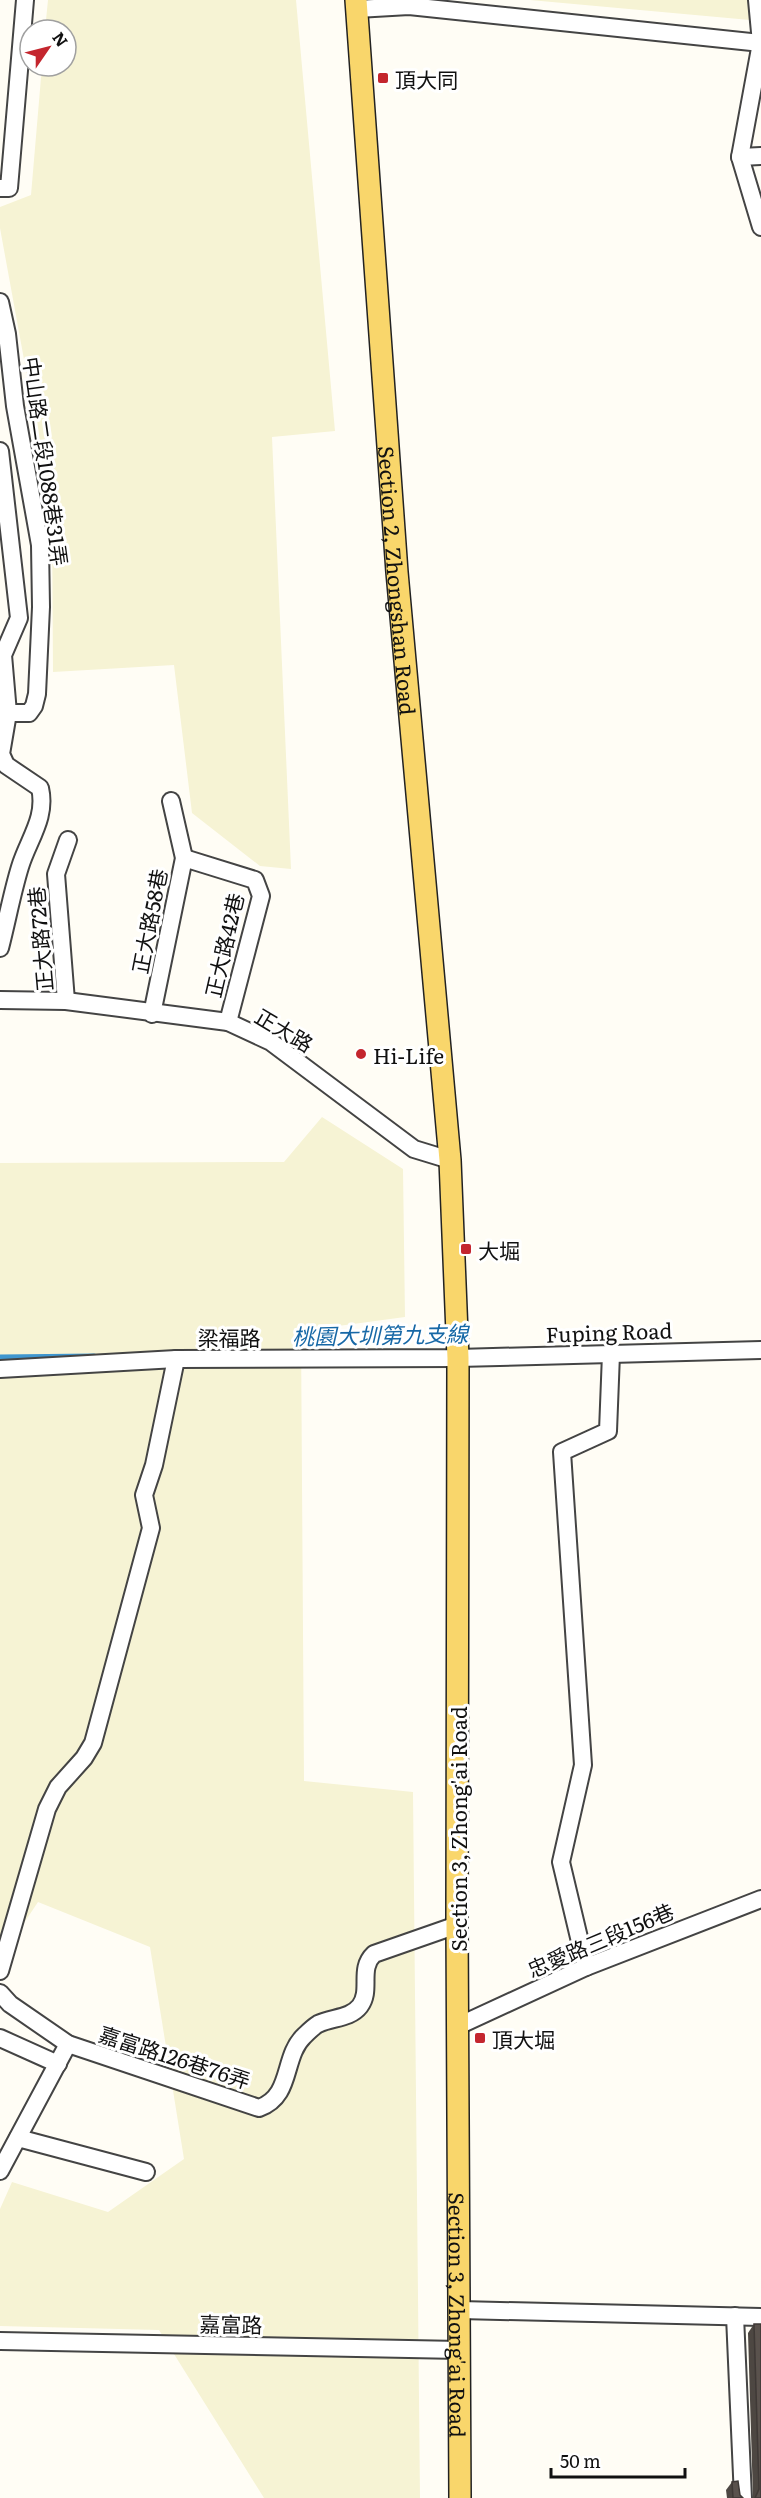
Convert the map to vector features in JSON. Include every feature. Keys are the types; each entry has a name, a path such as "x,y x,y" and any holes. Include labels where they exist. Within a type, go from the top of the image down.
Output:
{"main road":[{"name":"Section 2, Zhongshan Road","path":"356,4 397,572 450,1160"},
{"name":"Section 3, Zhong'ai Road","path":"450,1160 458,1352 456,1925 460,2498"}],"street":[{"path":"0,188 9,188 25,0"},
{"path":"757,0 761,44 740,157 761,226"},
{"path":"356,4 409,6 761,44"},
{"path":"740,157 761,156"},
{"name":"中山路二段1088巷31弄","path":"0,302 7,334 15,406 40,544 41,607 37,694 34,706 29,713 8,713"},
{"path":"0,451 19,618 1,654 8,713 2,754 6,765 40,789 43,801 40,822 20,866 0,948"},
{"name":"正大路58巷","path":"152,1014 184,858 171,801"},
{"name":"正大路72巷","path":"66,1001 56,874 68,840"},
{"name":"正大路42巷","path":"184,858 255,880 261,896 228,1022"},
{"name":"正大路","path":"0,1000 66,1001 152,1014 228,1022 271,1042 414,1149 450,1160"},
{"name":"Fuping Road","path":"458,1352 611,1354 761,1350"},
{"name":"梁福路","path":"0,1369 176,1359 458,1352"},
{"path":"586,1967 561,1862 583,1765 562,1452 608,1431 611,1354"},
{"path":"0,1971 47,1809 58,1787 84,1758 93,1743 151,1528 144,1495 154,1465 176,1359"},
{"name":"忠愛路三段156巷","path":"458,2026 586,1967 761,1899"},
{"name":"嘉富路126巷76弄","path":"68,2044 259,2108 271,2103 281,2090 296,2045 303,2037 318,2024 352,2013 361,2004 364,1994 365,1968 368,1960 374,1954 456,1925"},
{"path":"0,1993 10,2004 68,2044 0,2171"},
{"path":"0,2038 58,2064"},
{"path":"18,2138 146,2172"},
{"path":"460,2310 761,2316"},
{"path":"735,2316 743,2498"},
{"name":"嘉富路","path":"0,2341 460,2350"}],"shaded area":[{"path":"48,0 296,0 335,431 272,437 291,869 260,866 192,813 174,665 53,672 52,513 0,228 0,207 31,195 41,78 78,78 78,18 46,18"},
{"path":"530,0 761,0 761,21"},
{"path":"322,1117 403,1169 405,1317 301,1331 304,1781 413,1792 420,2498 264,2498 159,2330 0,2326 0,2209 12,2182 108,2212 184,2159 150,1947 38,1902 0,1959 0,1163 284,1162"}],"building":[{"path":"754,2324 761,2324 761,2498 755,2498 759,2489"},
{"path":"738,2481 740,2495 743,2498 733,2498 732,2482"}],"waterway":[{"name":"桃園大圳第九支線","path":"0,1357 94,1356"}],"place":[{"name":"頂大同","path":"383,78"},
{"name":"Hi-Life","path":"361,1054"},
{"name":"大堀","path":"466,1249"},
{"name":"頂大堀","path":"480,2038"}]}
